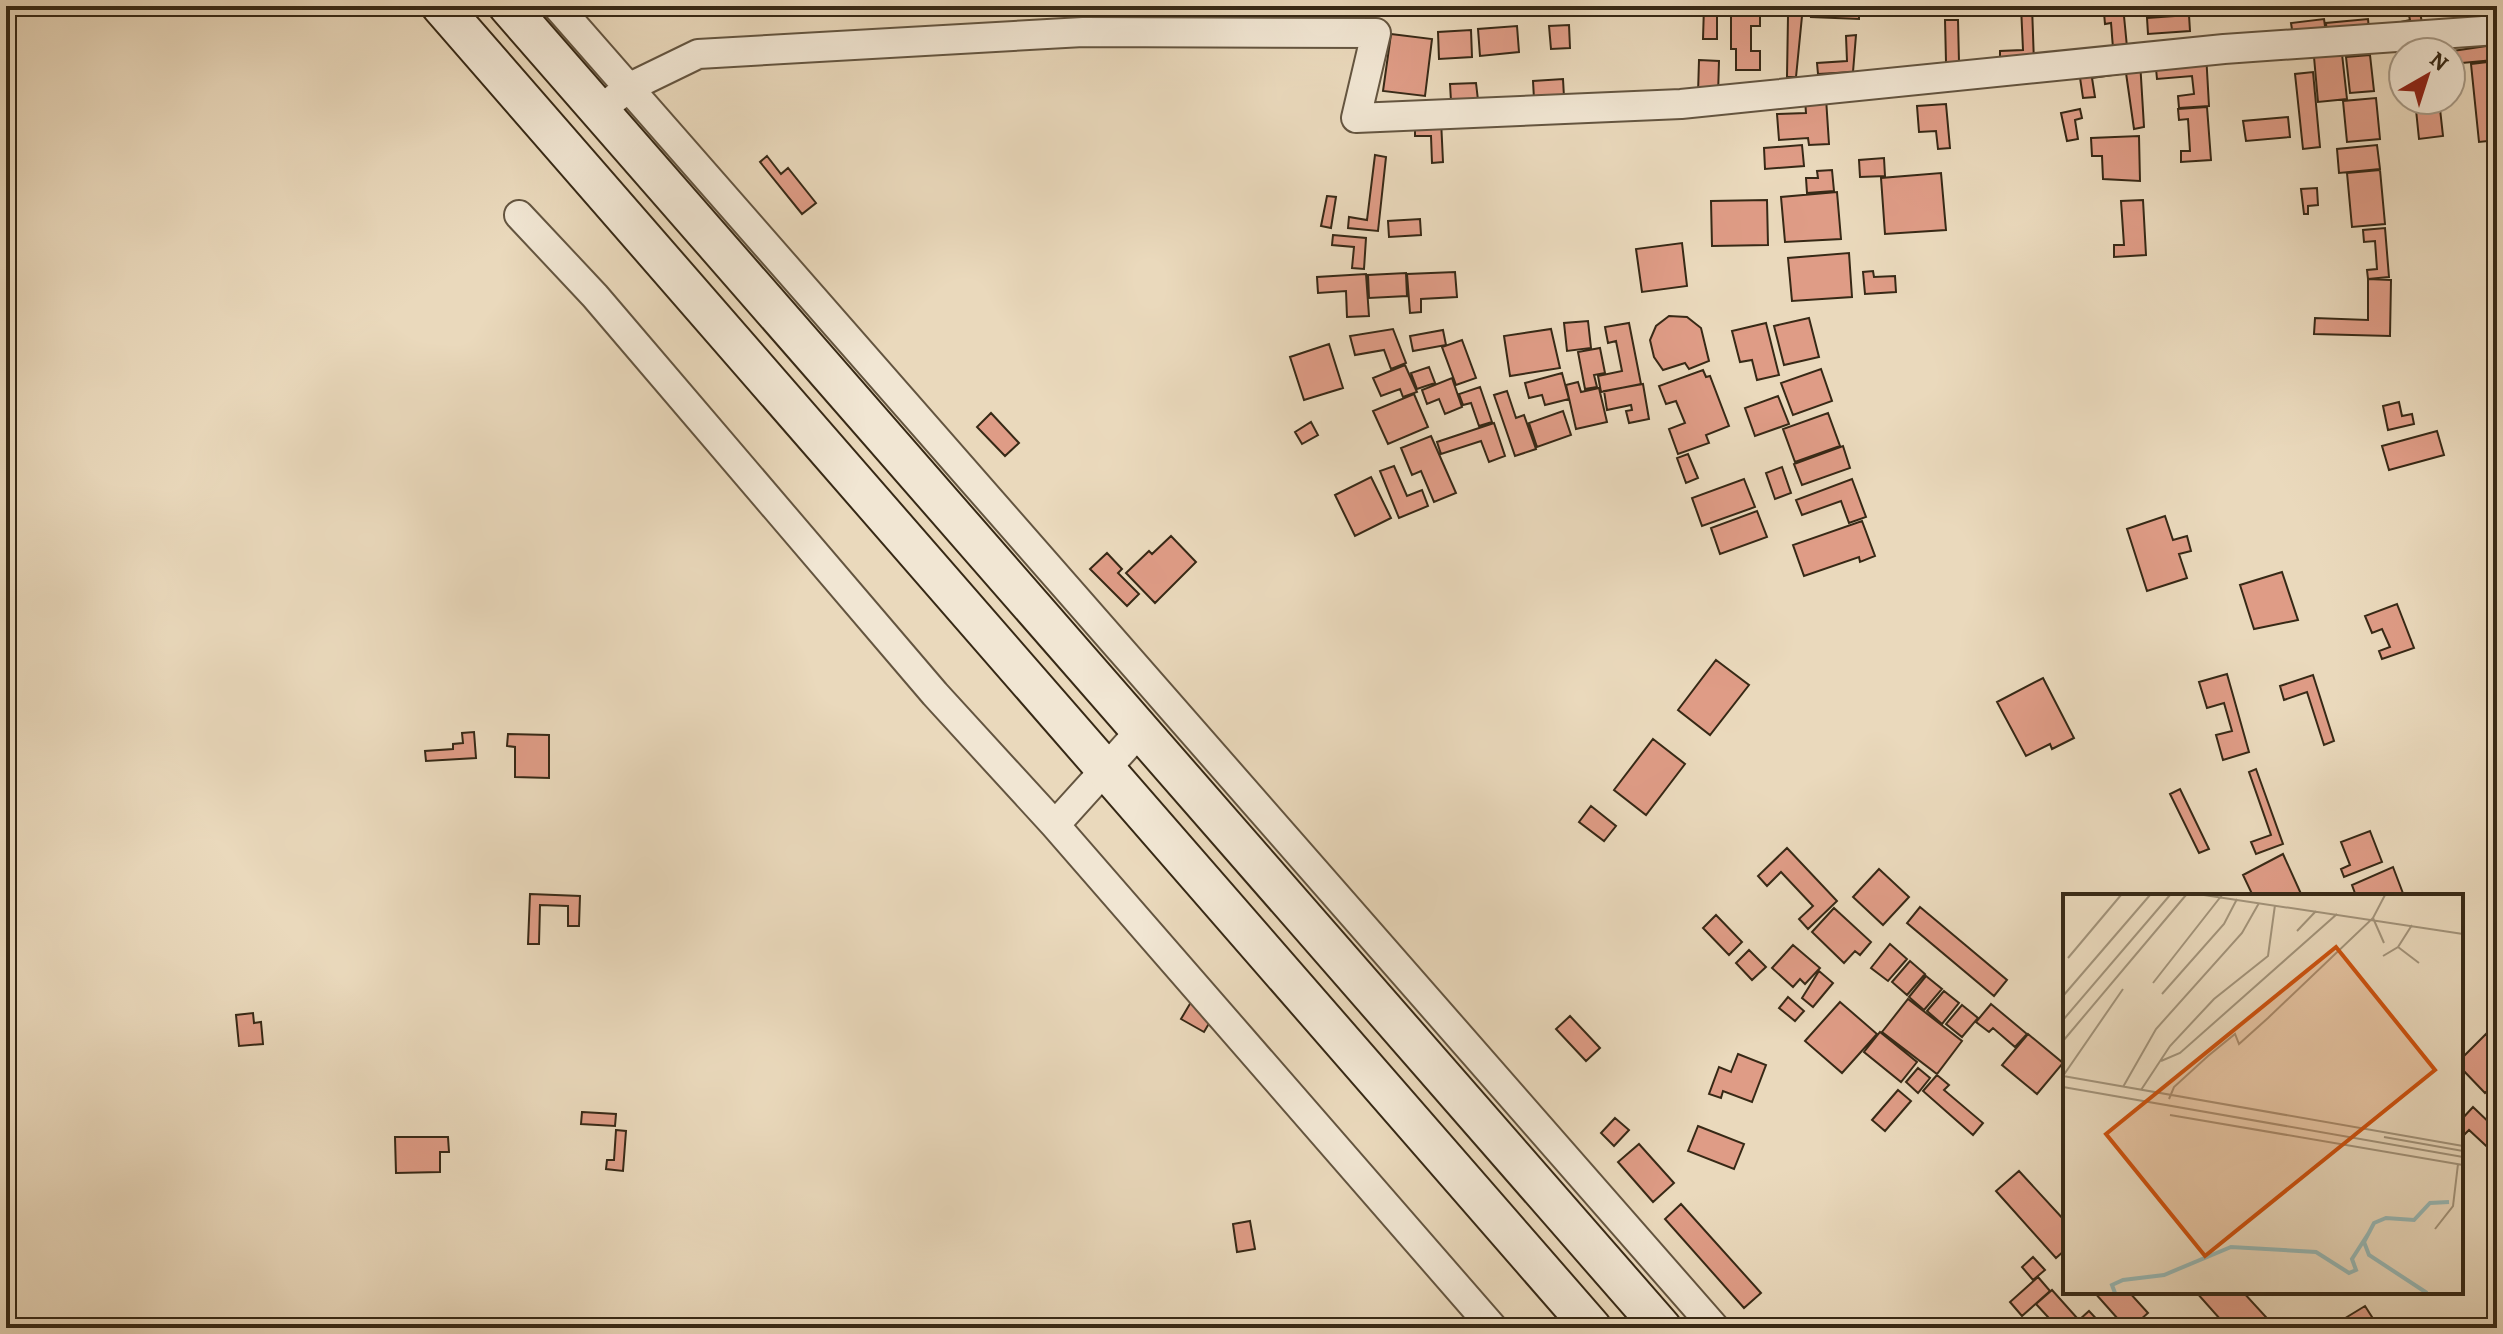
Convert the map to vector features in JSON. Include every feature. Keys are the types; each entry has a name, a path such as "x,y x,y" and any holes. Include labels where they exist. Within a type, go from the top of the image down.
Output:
{"main road":[{"path":"441,6 1592,1328"},
{"path":"508,6 614,99 1141,730 1662,1328"}],"street":[{"path":"557,6 614,99 1715,1328"},
{"path":"614,99 698,54 1083,32 1376,33 1356,118 1681,104 2224,49 2497,30"},
{"path":"519,215 595,296 935,694 1055,825 1493,1328"},
{"path":"1055,825 1141,730"}],"building":[{"path":"1150,6 1176,6 1177,17 1152,20"},
{"path":"1704,6 1717,6 1717,39 1703,39"},
{"path":"1731,6 1760,6 1760,26 1751,26 1751,51 1760,51 1760,70 1736,70 1736,49 1731,49"},
{"path":"1768,6 1803,6 1796,77 1787,77 1788,16 1768,16"},
{"path":"1812,6 1859,6 1859,19 1811,17"},
{"path":"1917,6 1957,6 1957,16 1916,15"},
{"path":"2021,6 2032,6 2034,63 2000,64 2000,51 2023,50"},
{"path":"2086,6 2123,6 2127,47 2113,48 2111,23 2105,24 2104,13 2086,15"},
{"path":"2407,6 2419,6 2423,29 2398,34 2396,23 2410,20"},
{"path":"2189,15 2190,31 2148,34 2147,18"},
{"path":"2324,19 2326,33 2293,36 2291,23"},
{"path":"2368,19 2369,30 2327,35 2326,23"},
{"path":"1945,20 1958,20 1959,62 1946,62"},
{"path":"1569,25 1570,48 1551,49 1549,26"},
{"path":"1517,26 1519,52 1480,56 1478,29"},
{"path":"1471,30 1472,57 1439,59 1438,32"},
{"path":"1391,34 1432,39 1425,96 1383,91"},
{"path":"1856,35 1853,72 1818,74 1817,63 1847,61 1846,36"},
{"path":"2493,45 2494,60 2467,63 2467,49"},
{"path":"2206,53 2209,106 2179,108 2178,96 2194,94 2192,76 2157,79 2155,58"},
{"path":"2342,54 2347,99 2318,102 2314,57"},
{"path":"2370,55 2374,91 2350,93 2346,57"},
{"path":"1699,60 1719,61 1718,96 1698,94"},
{"path":"2140,61 2144,127 2134,129 2126,73 2092,78 2095,97 2083,98 2079,71"},
{"path":"2496,61 2497,140 2479,142 2471,64"},
{"path":"2313,72 2320,147 2303,149 2295,74"},
{"path":"1563,79 1564,97 1534,99 1533,81"},
{"path":"1476,83 1478,100 1451,101 1450,84"},
{"path":"1826,98 1829,144 1809,145 1808,138 1779,140 1777,114 1806,113 1805,99"},
{"path":"2376,98 2380,139 2347,142 2343,101"},
{"path":"1946,104 1950,148 1938,149 1936,131 1919,132 1917,106"},
{"path":"2207,107 2211,160 2181,162 2181,151 2190,151 2188,119 2179,120 2178,109"},
{"path":"2080,109 2082,118 2075,120 2078,139 2067,141 2061,113"},
{"path":"2417,116 2441,116 2443,136 2419,139"},
{"path":"2288,117 2290,137 2246,141 2243,121"},
{"path":"1415,120 1441,120 1443,162 1432,163 1431,136 1415,136"},
{"path":"2139,136 2140,181 2103,179 2102,156 2092,156 2091,138"},
{"path":"1802,145 1804,166 1765,169 1764,148"},
{"path":"2377,145 2380,169 2339,173 2337,149"},
{"path":"1375,155 1386,157 1378,231 1348,228 1349,217 1367,220"},
{"path":"767,156 781,174 788,168 816,203 802,214 760,162"},
{"path":"1884,158 1885,176 1860,177 1859,160"},
{"path":"1832,170 1834,191 1807,193 1806,178 1818,178 1817,171"},
{"path":"2380,170 2385,224 2352,227 2347,173"},
{"path":"1941,173 1946,230 1885,234 1881,178"},
{"path":"2317,188 2318,205 2308,206 2308,214 2304,214 2301,189"},
{"path":"1837,192 1841,239 1785,242 1781,197"},
{"path":"1327,196 1336,197 1331,228 1321,226"},
{"path":"1767,200 1768,245 1712,246 1711,201"},
{"path":"2143,200 2146,255 2114,257 2114,245 2124,245 2121,201"},
{"path":"1420,219 1421,235 1389,237 1388,221"},
{"path":"2385,228 2389,277 2368,279 2367,270 2377,269 2375,241 2364,242 2363,230"},
{"path":"1333,235 1366,238 1364,269 1352,268 1354,247 1332,245"},
{"path":"1682,243 1687,286 1642,292 1636,249"},
{"path":"1849,253 1852,297 1792,301 1788,258"},
{"path":"1873,271 1874,277 1895,276 1896,292 1865,294 1863,272"},
{"path":"1455,272 1457,297 1421,299 1421,312 1410,313 1407,274"},
{"path":"1406,273 1407,296 1369,298 1368,275"},
{"path":"1366,274 1369,316 1347,317 1346,291 1318,293 1317,277"},
{"path":"2368,279 2391,280 2390,336 2314,334 2315,318 2368,320"},
{"path":"1669,316 1687,317 1701,328 1709,361 1689,369 1685,363 1663,370 1654,357 1650,340 1656,326"},
{"path":"1809,318 1819,357 1784,365 1774,326"},
{"path":"1588,321 1591,348 1567,351 1564,323"},
{"path":"1629,323 1641,384 1601,392 1598,376 1622,371 1616,341 1608,343 1605,327"},
{"path":"1766,323 1779,375 1757,380 1752,360 1740,362 1732,331"},
{"path":"1393,329 1406,363 1391,369 1384,350 1355,355 1350,336"},
{"path":"1551,329 1560,368 1510,376 1504,336"},
{"path":"1443,330 1446,345 1413,351 1410,336"},
{"path":"1462,340 1476,378 1456,385 1442,347"},
{"path":"1329,344 1343,388 1304,400 1290,357"},
{"path":"1600,348 1605,373 1594,375 1597,387 1585,389 1578,352"},
{"path":"1405,365 1417,392 1403,397 1400,389 1381,396 1373,378"},
{"path":"1429,367 1435,383 1417,389 1411,373"},
{"path":"1821,369 1832,401 1793,415 1781,383"},
{"path":"1703,370 1706,377 1710,376 1729,426 1706,435 1709,443 1678,454 1669,429 1685,423 1676,401 1666,404 1659,386"},
{"path":"1562,373 1569,399 1545,405 1542,395 1529,398 1525,383"},
{"path":"1452,378 1462,407 1445,414 1439,399 1427,404 1422,390"},
{"path":"1578,382 1581,392 1599,388 1607,422 1576,429 1566,385"},
{"path":"1643,384 1649,419 1629,423 1626,411 1632,410 1631,405 1607,410 1604,391"},
{"path":"1480,387 1492,422 1479,426 1471,403 1463,405 1459,394"},
{"path":"1507,391 1516,418 1524,415 1536,449 1515,456 1494,395"},
{"path":"1414,394 1428,427 1388,444 1373,411"},
{"path":"1778,396 1789,424 1755,436 1745,408"},
{"path":"2399,402 2402,416 2412,414 2414,424 2388,430 2383,406"},
{"path":"1563,411 1571,435 1537,447 1529,423"},
{"path":"991,413 1019,443 1005,456 977,427"},
{"path":"1828,413 1840,446 1795,462 1783,429"},
{"path":"1311,422 1318,435 1302,444 1295,432"},
{"path":"1494,423 1505,456 1489,462 1481,441 1441,454 1437,442"},
{"path":"2437,431 2444,455 2389,470 2382,446"},
{"path":"1431,436 1456,493 1434,502 1421,471 1412,475 1401,448"},
{"path":"1843,446 1850,468 1802,485 1794,464"},
{"path":"1688,454 1698,478 1686,483 1677,458"},
{"path":"1394,466 1407,496 1422,490 1428,506 1399,518 1380,471"},
{"path":"1782,467 1791,493 1775,499 1766,473"},
{"path":"1371,477 1391,518 1355,536 1335,495"},
{"path":"1744,479 1755,507 1702,526 1692,498"},
{"path":"1852,479 1866,517 1849,523 1841,501 1802,515 1796,500"},
{"path":"1757,511 1767,537 1720,554 1711,528"},
{"path":"2165,516 2173,540 2187,536 2191,551 2179,554 2187,578 2147,591 2127,529"},
{"path":"1862,521 1875,556 1860,562 1859,557 1804,576 1793,545"},
{"path":"1171,536 1196,562 1155,603 1126,573"},
{"path":"1107,553 1122,569 1118,573 1139,594 1127,606 1090,569"},
{"path":"2282,572 2298,620 2254,629 2240,585"},
{"path":"2397,604 2414,648 2382,659 2379,651 2390,647 2382,629 2372,633 2365,616"},
{"path":"1716,660 1749,685 1710,735 1678,710"},
{"path":"2227,674 2249,752 2223,760 2216,735 2232,731 2224,703 2207,708 2199,682"},
{"path":"2313,675 2334,741 2324,745 2307,692 2284,700 2280,686"},
{"path":"2043,678 2074,738 2052,749 2050,744 2026,756 1997,702"},
{"path":"474,732 476,758 426,761 425,751 453,749 453,744 463,743 462,733"},
{"path":"508,734 549,735 549,778 515,777 515,747 507,746"},
{"path":"1653,739 1685,764 1646,815 1614,790"},
{"path":"2256,769 2283,844 2256,854 2251,842 2271,835 2249,772"},
{"path":"2180,789 2209,849 2199,853 2170,794"},
{"path":"1591,806 1616,826 1604,841 1579,822"},
{"path":"2370,831 2382,862 2344,877 2341,869 2350,865 2341,842"},
{"path":"1787,848 1837,901 1808,929 1799,919 1813,906 1781,872 1767,886 1758,876"},
{"path":"2283,854 2301,894 2252,894 2243,875"},
{"path":"2393,867 2403,894 2355,894 2352,885"},
{"path":"1879,869 1909,897 1883,925 1853,897"},
{"path":"530,894 580,896 579,926 568,926 568,906 540,905 539,944 528,944"},
{"path":"1920,907 2007,980 1994,996 1907,923"},
{"path":"1834,908 1871,942 1860,955 1855,951 1844,963 1812,932"},
{"path":"1716,915 1742,942 1729,955 1703,928"},
{"path":"1890,944 1907,959 1888,981 1871,968"},
{"path":"1793,945 1820,968 1805,984 1800,979 1793,987 1772,968"},
{"path":"1749,950 1766,967 1752,980 1736,963"},
{"path":"1910,961 1925,974 1907,995 1892,982"},
{"path":"1819,971 1833,983 1813,1007 1802,998"},
{"path":"1926,976 1942,989 1924,1010 1909,997"},
{"path":"1944,991 1959,1003 1942,1024 1927,1011"},
{"path":"1788,997 1804,1011 1795,1021 1779,1008"},
{"path":"1908,999 1962,1041 1937,1074 1882,1032"},
{"path":"1191,1002 1214,1015 1204,1032 1181,1019"},
{"path":"1840,1002 1877,1034 1842,1073 1805,1041"},
{"path":"1991,1004 2027,1034 2015,1047 1993,1028 1989,1032 1976,1022"},
{"path":"1962,1005 1978,1018 1962,1037 1946,1024"},
{"path":"253,1013 254,1023 261,1022 263,1044 239,1046 236,1015"},
{"path":"1570,1016 1600,1048 1586,1061 1556,1029"},
{"path":"1880,1032 1917,1062 1901,1082 1864,1052"},
{"path":"2028,1034 2063,1063 2037,1094 2002,1065"},
{"path":"2486,1034 2497,1045 2497,1082 2485,1093 2463,1070 2463,1057"},
{"path":"1738,1054 1766,1065 1752,1102 1723,1091 1721,1098 1709,1094 1719,1067 1731,1072"},
{"path":"1918,1068 1930,1078 1918,1093 1906,1082"},
{"path":"1937,1075 1949,1085 1944,1090 1983,1123 1973,1135 1923,1091"},
{"path":"1898,1090 1911,1101 1885,1131 1872,1120"},
{"path":"2473,1107 2497,1130 2497,1156 2469,1130 2463,1136 2463,1118"},
{"path":"582,1112 616,1114 615,1126 581,1124"},
{"path":"1615,1118 1629,1130 1614,1146 1601,1133"},
{"path":"1698,1126 1744,1144 1734,1169 1688,1151"},
{"path":"616,1130 626,1131 623,1171 606,1169 607,1160 614,1160"},
{"path":"395,1137 448,1137 449,1152 440,1152 440,1172 396,1173"},
{"path":"1639,1144 1674,1183 1653,1202 1618,1162"},
{"path":"2497,1156 2497,1173 2489,1165"},
{"path":"2019,1171 2063,1219 2063,1252 2056,1258 1996,1191"},
{"path":"1681,1204 1761,1293 1744,1308 1665,1219"},
{"path":"1250,1221 1255,1249 1237,1252 1233,1224"},
{"path":"2033,1257 2045,1270 2033,1280 2022,1267"},
{"path":"2038,1277 2050,1291 2022,1316 2010,1302"},
{"path":"2052,1290 2086,1328 2058,1328 2036,1304"},
{"path":"2096,1294 2131,1294 2148,1313 2131,1328 2107,1328 2118,1319"},
{"path":"2198,1294 2245,1294 2276,1328 2228,1328"},
{"path":"2365,1306 2379,1328 2329,1328"},
{"path":"2089,1311 2105,1328 2087,1328 2079,1320"}]}
